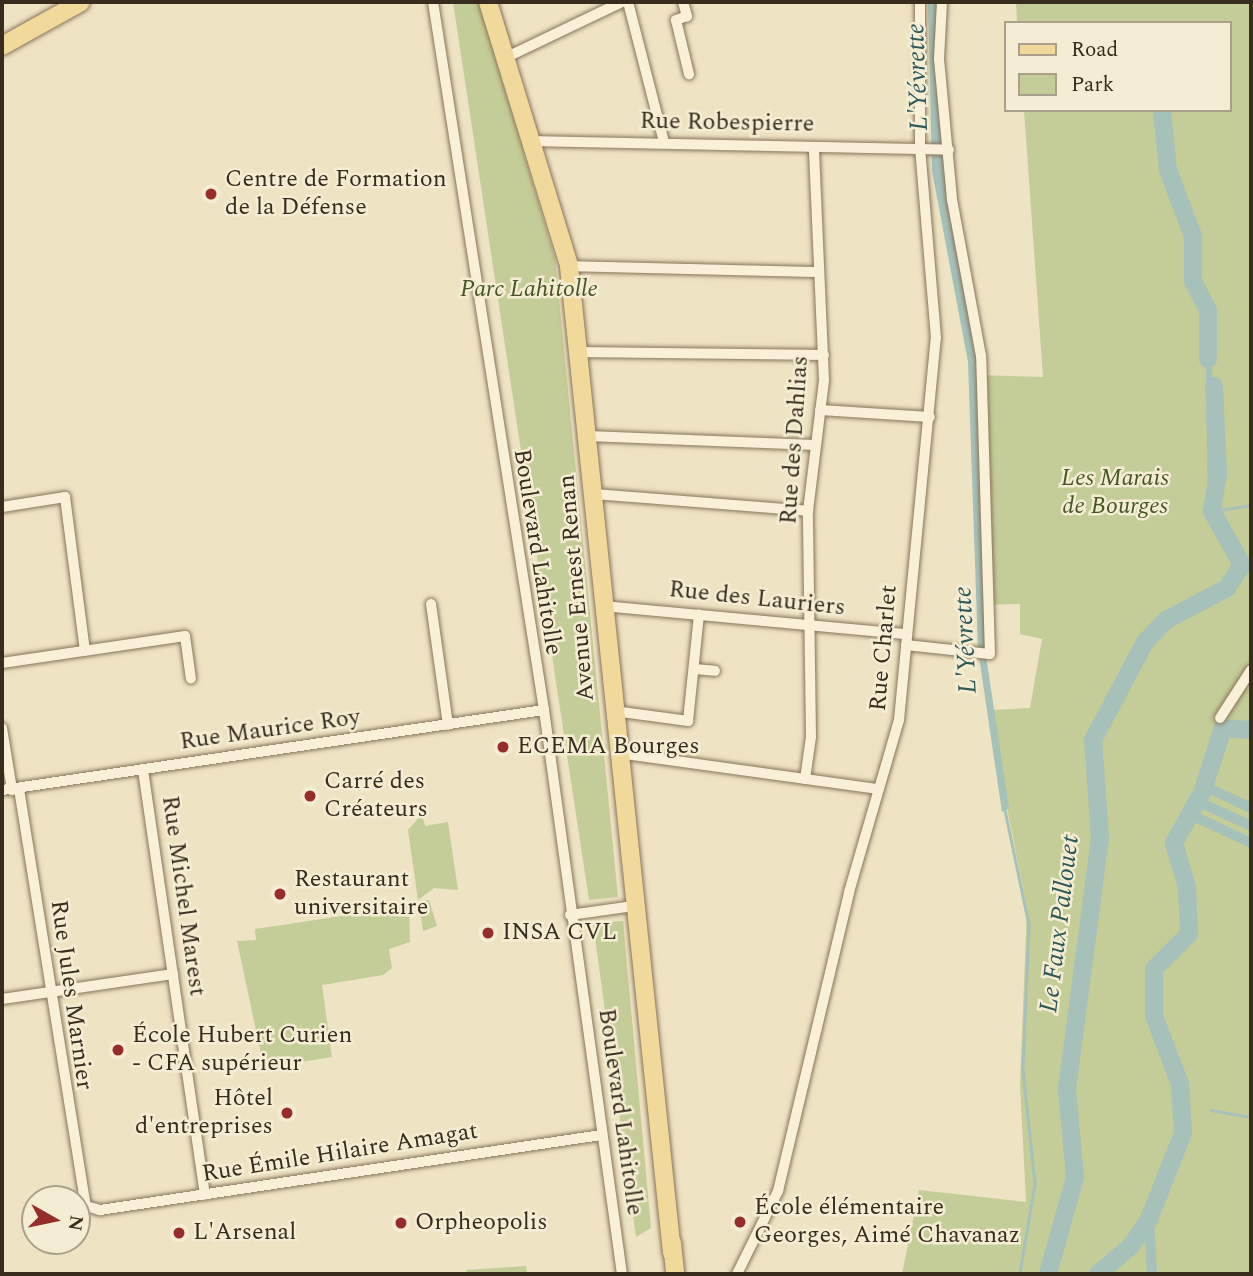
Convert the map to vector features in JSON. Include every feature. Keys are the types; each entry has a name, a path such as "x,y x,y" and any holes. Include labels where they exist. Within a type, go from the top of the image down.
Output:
{"main road":[{"path":"4,42 80,2"},
{"name":"Avenue Ernest Renan","path":"488,2 533,141 569,266 580,352 665,1222 663,1274"},
{"name":"Avenue Ernest Renan","path":"665,1222 671,1227 675,1274"}],"street":[{"name":"Boulevard Lahitolle","path":"433,2 544,710 570,915 622,1274"},
{"path":"507,57 622,2"},
{"path":"628,2 664,142"},
{"path":"683,2 687,16 676,20 689,74"},
{"name":"Rue Charlet","path":"737,1274 778,1191 879,789 899,720 930,417 936,326 925,149 920,2"},
{"path":"942,2 939,15 948,150"},
{"path":"922,15 939,15"},
{"name":"Rue Robespierre","path":"533,141 948,150"},
{"name":"Rue des Dahlias","path":"805,779 808,511 824,355 814,147"},
{"name":"Rue des Lauriers","path":"603,606 807,626 984,654 981,356 948,150"},
{"path":"569,266 819,272"},
{"path":"580,352 824,355"},
{"path":"820,410 930,417"},
{"path":"588,436 815,445"},
{"path":"593,494 808,511"},
{"path":"2,507 65,496 85,651"},
{"path":"431,604 448,725"},
{"path":"614,711 688,720 699,615"},
{"path":"2,663 185,636 191,680"},
{"path":"694,669 715,671"},
{"path":"1220,718 1251,670"},
{"name":"Rue Maurice Roy","path":"11,789 544,710"},
{"name":"Rue Jules Marnier","path":"2,728 82,1185"},
{"path":"618,752 879,789"},
{"name":"Rue Michel Marest","path":"143,770 205,1194"},
{"path":"570,915 633,906"},
{"path":"2,999 173,974"},
{"name":"Rue Émile Hilaire Amagat","path":"91,1205 205,1194 601,1135"}],"green space":[{"name":"Parc Lahitolle","path":"453,2 479,3 555,258 618,897 589,900"},
{"name":"Les Marais de Bourges","path":"1016,2 1251,2 1251,1274 902,1274 919,1190 1026,1202 1020,1084 1027,909 990,722 992,710 1030,708 1042,639 1020,634 1020,604 980,605 971,380 976,375 1043,377 1024,112 1232,112 1232,21 1017,21"},
{"path":"422,814 425,826 448,822 458,890 434,888 418,900 408,830"},
{"path":"429,900 437,926 423,931 419,903"},
{"path":"409,906 410,942 389,949 392,968 383,975 322,985 332,1057 264,1068 237,941 256,940 255,929"},
{"path":"623,921 651,1228 636,1237 593,923"},
{"path":"526,1266 527,1274 467,1274 466,1270"}],"water":[{"path":"928,2 938,2 944,169 976,354 986,656 1009,808 1002,812 978,650 968,362 932,171"},
{"path":"1157,112 1165,129 1169,176 1192,232 1192,278 1210,314 1216,467 1215,511 1208,512 1205,318 1188,287 1187,236 1164,176"}],"waterway":[{"name":"Le Faux Pallouet","path":"1162,112 1168,170 1193,236 1193,281 1208,310 1208,359"},
{"name":"Le Faux Pallouet","path":"1048,1274 1075,1177 1067,1089 1100,837 1093,740 1145,642 1166,620 1227,588 1242,565 1212,511 1218,475 1214,386"},
{"path":"1213,511 1251,505"},
{"path":"1098,1274 1131,1246 1149,1219 1183,1133 1180,1084 1154,1016 1154,969 1189,934 1187,887 1174,843 1202,793 1223,728 1251,730"},
{"path":"1204,786 1251,808"},
{"path":"1197,801 1251,826"},
{"name":"L'Yévrette","path":"1005,810 1029,925 1023,1071 1035,1184 1020,1274"},
{"path":"1189,814 1251,843"},
{"path":"1211,1110 1251,1117"},
{"path":"1149,1219 1152,1274"}],"place":[{"name":"Centre de Formation de la Défense","path":"211,194"},
{"name":"ECEMA Bourges","path":"503,747"},
{"name":"Carré des Créateurs","path":"310,796"},
{"name":"Restaurant universitaire","path":"280,894"},
{"name":"INSA CVL","path":"488,933"},
{"name":"École Hubert Curien - CFA supérieur","path":"118,1050"},
{"name":"Hôtel d'entreprises","path":"287,1113"},
{"name":"École élémentaire Georges, Aimé Chavanaz","path":"740,1222"},
{"name":"Orpheopolis","path":"401,1223"},
{"name":"L'Arsenal","path":"179,1233"}]}
